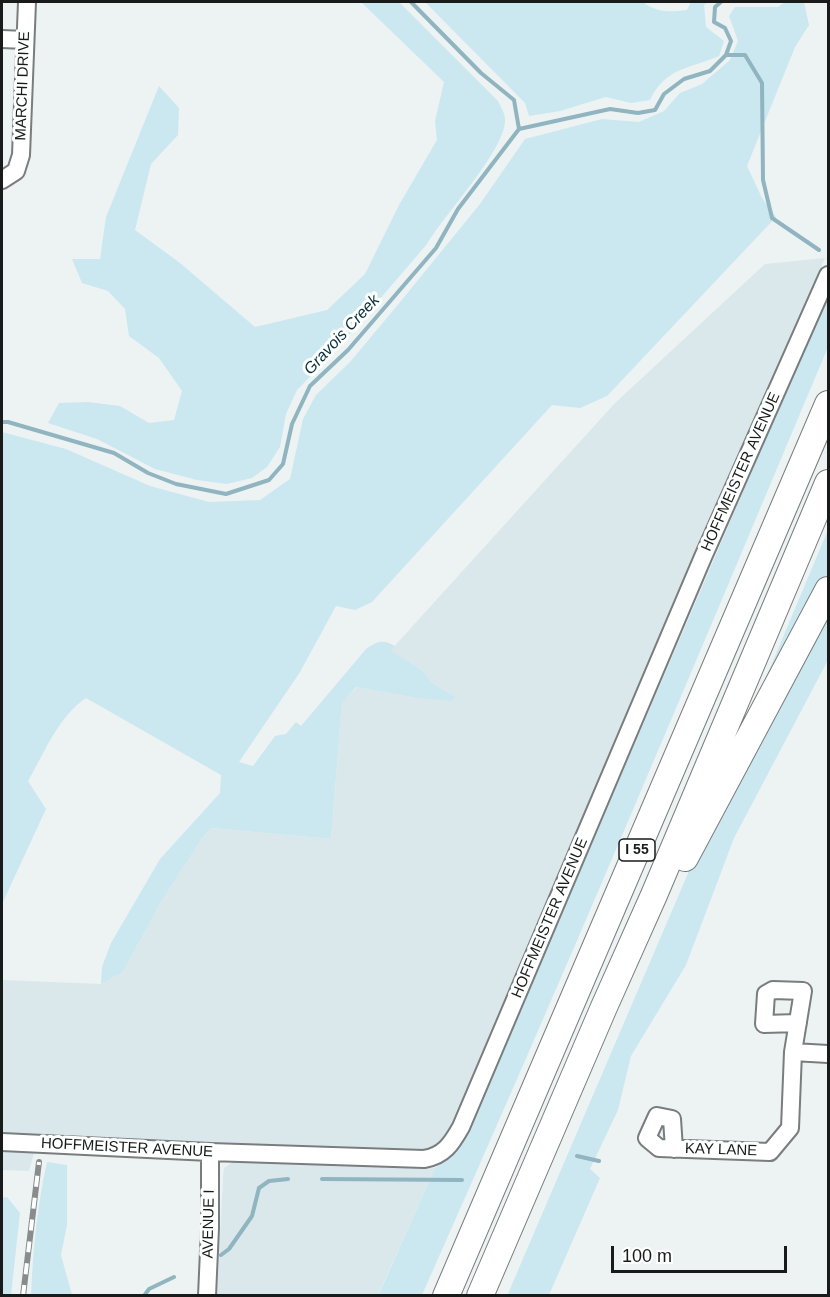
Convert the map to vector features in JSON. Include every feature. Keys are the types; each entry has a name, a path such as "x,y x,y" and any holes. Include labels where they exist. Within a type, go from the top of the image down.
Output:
{"highway":[{"name":"I 55","path":"446,1296 828,404"},
{"name":"I 55","path":"480,1296 654,895 828,483"},
{"path":"654,895 682,864 828,590"}],"street":[{"name":"MARCHI DRIVE","path":"2,180 16,171 21,155 27,2"},
{"path":"2,39 25,40"},
{"name":"HOFFMEISTER AVENUE","path":"2,1142 424,1159 435,1157 453,1142 703,557 828,275"},
{"name":"KAY LANE","path":"674,1149 770,1152 790,1128 793,1053 798,1023"},
{"path":"793,1053 828,1054"},
{"name":"AVENUE I","path":"207,1296 210,1152"}],"shaded area":[{"path":"361,2 399,2 498,101 505,117 503,132 486,164 427,244 337,349 297,390 286,414 280,447 267,467 252,478 227,484 197,480 155,469 97,439 48,423 59,403 88,402 120,406 149,423 174,420 182,391 159,358 129,336 125,309 108,291 82,283 72,259 100,259 106,217 159,86 179,108 178,135 151,164 135,230 180,263 255,327 327,310 365,274 399,205 437,140 435,121 444,82"},
{"path":"425,2 643,2 653,8 669,11 687,10 691,2 708,2 704,5 706,27 724,41 719,56 671,75 656,89 650,100 631,103 606,97 560,111 529,116 525,103"},
{"path":"785,2 804,2 809,25 795,47 747,166 762,198 776,217 607,396 580,408 552,405 372,602 355,610 336,606 300,672 239,762 253,766 275,736 286,734 296,722 301,726 366,649 377,643 387,642 395,646 391,651 422,670 432,683 455,696 452,701 417,698 356,687 342,703 331,839 212,828 203,837 161,902 123,972 101,984 102,967 111,943 160,859 220,793 221,775 86,698 60,725 28,781 46,809 2,904 2,432 66,449 150,486 209,502 260,500 290,479 303,419 316,395 350,362 396,307 480,204 525,139 602,119 639,122 664,111 680,93 702,84 730,60 738,41 729,16 735,7 778,7"},
{"path":"825,258 452,1131 431,1153 416,1154 39,1135 29,1171 2,1170 2,980 101,984 123,972 161,902 203,837 212,828 331,839 342,702 357,687 417,698 455,696 432,683 422,670 390,651 615,403 765,264"},
{"path":"828,294 828,347 577,941 422,1295 378,1296 435,1168 456,1150 470,1127"},
{"path":"828,530 828,577 823,582 749,718"},
{"path":"828,613 828,660 734,838 686,965 631,1056 618,1110 590,1169 600,1178 549,1295 507,1296 695,857"},
{"path":"234,1161 435,1168 378,1295 217,1296 224,1168"},
{"path":"47,1162 67,1165 67,1225 61,1255 72,1295 31,1295 36,1229"},
{"path":"7,1197 20,1213 11,1295 2,1295 2,1198"}],"waterway":[{"name":"Gravois Creek","path":"2,422 114,453 148,473 176,484 226,494 269,480 283,464 292,424 310,386 348,350 436,248 458,209 519,129 514,100 481,73 411,2"},
{"path":"519,129 610,109 638,113 655,110 664,94 684,79 710,71 726,55 731,41 725,28 714,22 715,7 721,2"},
{"path":"726,55 745,55 762,83 763,180 772,218 819,250"},
{"path":"577,1156 599,1161"},
{"path":"221,1255 229,1249 252,1216 259,1188 269,1181 288,1179"},
{"path":"322,1179 462,1180"},
{"path":"144,1296 149,1289 174,1277"}],"railway":[{"path":"23,1296 39,1162"}]}
